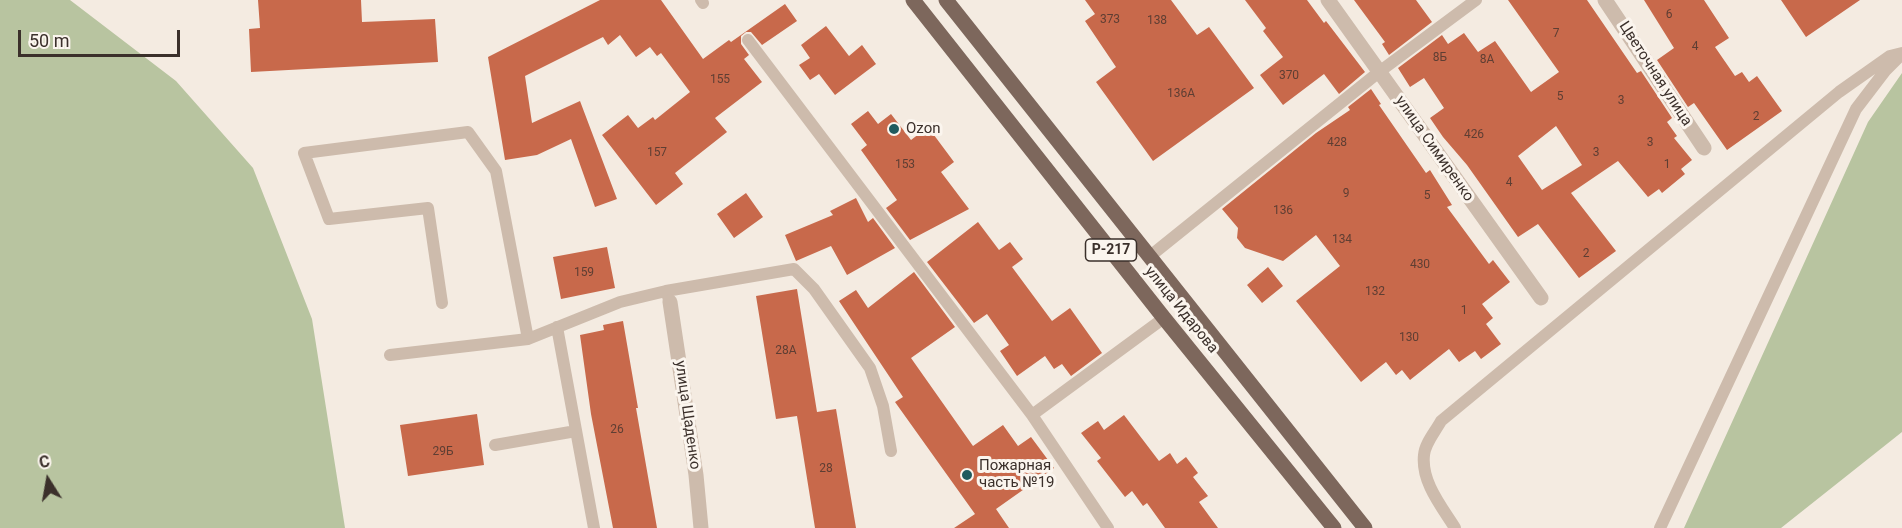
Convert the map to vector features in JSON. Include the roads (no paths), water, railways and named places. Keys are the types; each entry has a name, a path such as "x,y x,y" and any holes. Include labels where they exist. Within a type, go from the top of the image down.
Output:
{"main road":[{"name":"улица Идарова","path":"913,0 1164,318 1334,528"},
{"name":"улица Идарова","path":"946,0 1365,528"}],"street":[{"name":"улица Симиренко","path":"1328,0 1541,298"},
{"name":"Цветочная улица","path":"1605,0 1704,148"},
{"name":"улица Щаденко","path":"668,296 696,475 701,528"}],"lane":[{"path":"1149,257 1379,72 1476,0"},
{"path":"748,40 1032,415 1108,528"},
{"path":"1455,528 1433,494 1427,480 1424,463 1428,443 1441,422 1839,92 1882,61 1902,53"},
{"path":"1660,528 1856,109 1902,53"},
{"path":"442,303 428,208 329,219 304,153 468,132 496,171 528,339"},
{"path":"390,355 528,339 620,302 668,296 794,269 814,289 870,368 883,406 891,451"},
{"path":"1032,415 1164,318"},
{"path":"557,327 594,528"},
{"path":"495,445 576,431"}],"place":[{"name":"Ozon","path":"894,129"},
{"name":"Пожарная часть №19","path":"967,475"}]}
